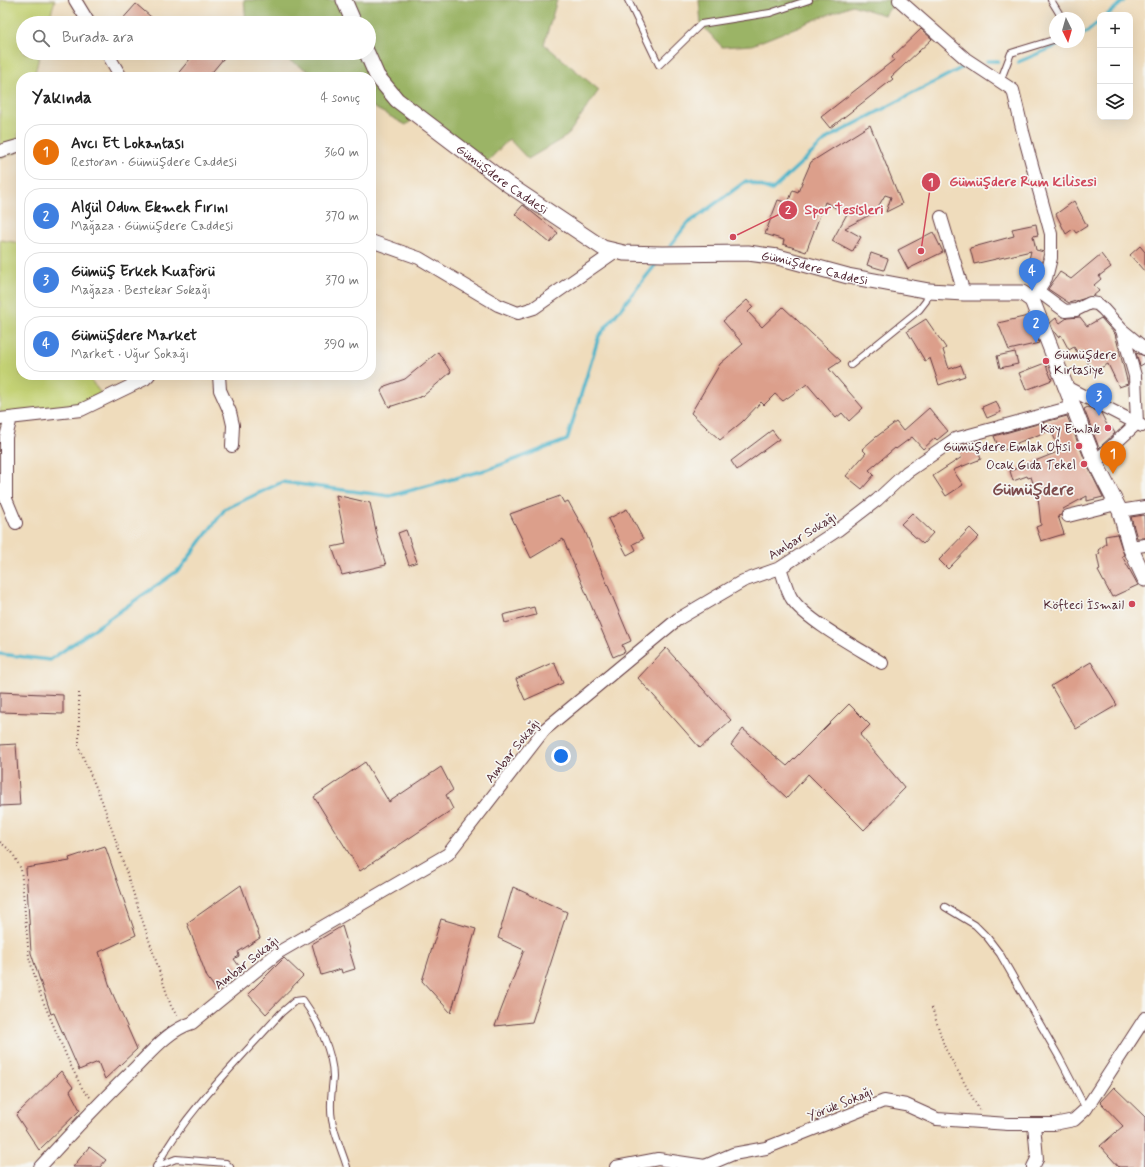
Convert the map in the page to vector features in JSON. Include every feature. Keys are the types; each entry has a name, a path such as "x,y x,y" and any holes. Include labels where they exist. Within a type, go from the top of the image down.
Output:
{"street":[{"path":"75,0 85,16"},
{"path":"344,0 351,16"},
{"path":"899,0 966,59 1014,90 1023,132 1051,234 1051,258 1046,278 1035,295"},
{"path":"111,60 118,72"},
{"name":"Gümüşdere Caddesi","path":"370,60 374,72"},
{"name":"Gümüşdere Caddesi","path":"376,76 397,100 508,185 603,248 616,251 662,254 748,253 778,257 848,276 929,291 964,293 1022,293 1035,295"},
{"path":"0,152 16,147"},
{"path":"941,217 964,293"},
{"path":"376,243 419,258 498,305 518,313 534,308 616,251"},
{"path":"1035,295 1065,311 1076,310 1090,303 1097,304 1122,330 1145,349"},
{"path":"1035,295 1072,407 1094,462 1118,508 1130,547 1145,579"},
{"path":"1122,330 1134,376 1141,425"},
{"path":"16,523 6,500 5,418 81,410 137,380"},
{"path":"219,380 220,390 230,412 233,426 232,446"},
{"path":"1064,386 1141,425"},
{"name":"Ambar Sokağı","path":"40,1167 98,1104 164,1040 183,1026 192,1023 279,952 448,854 544,730 678,619 743,581 780,568 838,530 877,500 907,472 955,439 1072,407"},
{"path":"1094,462 1141,425"},
{"path":"1068,516 1118,508 1145,507"},
{"path":"1130,547 1145,546"},
{"path":"780,568 792,598 799,607 830,631 882,663"},
{"name":"Yörük Sokağı","path":"616,1167 658,1159 705,1166 733,1154 766,1148 884,1100 906,1105 937,1119 1034,1124 1054,1124 1074,1120 1086,1109 1145,1018"},
{"path":"1032,1167 1036,1159 1034,1124"}],"lane":[{"path":"628,0 659,65 701,24 770,13 809,0"},
{"path":"1051,0 1058,12"},
{"path":"1000,82 1012,53 1049,41"},
{"path":"851,365 919,310 926,300 929,291"},
{"path":"945,907 975,925 1000,954 1059,1057 1086,1109"},
{"path":"230,1167 226,1163 176,1159 156,1167 163,1154 206,1097 281,1013 294,1001 303,1000 314,1015 330,1057 333,1076 329,1101 332,1121 347,1167"}],"path":[{"path":"79,693 80,748 111,827 171,1006 183,1026"},
{"path":"0,842 12,852 20,869 29,957 40,994 82,1090 98,1104"},
{"path":"932,1008 945,1048 976,1105 988,1122"}],"green space":[{"path":"0,0 55,0 50,16 16,16 16,60 38,60 35,72 16,72 16,153 0,158"},
{"path":"244,0 557,0 544,44 599,90 567,136 528,159 509,139 487,162 423,111 406,125 376,109 376,72 310,72 289,60 376,60 376,16 245,16"},
{"path":"699,0 898,0 884,15 852,5 752,45 722,47 701,24"},
{"path":"0,240 16,242 16,380 91,380 105,399 45,416 0,425"}],"building":[{"path":"136,4 150,16 125,16"},
{"path":"921,29 932,39 891,77 893,79 830,128 821,117 894,60 892,57"},
{"path":"189,60 222,60 212,72 179,72"},
{"path":"870,125 902,204 886,212 891,197 885,195 875,212 845,228 861,237 852,252 832,241 847,214 825,202 806,252 783,244 784,240 765,234 778,200 788,203 793,190 798,192 811,162"},
{"path":"1074,201 1087,226 1076,233 1073,229 1066,234 1056,214"},
{"path":"523,205 558,233 550,243 515,214"},
{"path":"1036,224 1038,235 1033,236 1036,250 1044,252 1040,271 1027,268 1031,251 974,264 970,248 1014,236 1012,229"},
{"path":"933,232 943,252 908,269 898,250"},
{"path":"1140,246 1145,252 1145,272 1130,255"},
{"path":"871,253 888,259 884,270 867,265"},
{"path":"1101,254 1111,267 1099,276 1101,279 1094,285 1099,291 1093,296 1069,303 1048,289 1060,272 1071,279"},
{"path":"747,300 753,307 748,312 762,327 783,307 841,361 829,369 863,408 849,421 842,413 836,418 807,384 783,401 775,394 764,405 761,402 742,422 720,440 691,413 720,364 743,344 723,321"},
{"path":"1028,316 1039,343 1009,350 998,323"},
{"path":"1080,317 1087,326 1101,318 1115,334 1128,384 1119,387 1108,364 1093,372 1081,350 1077,352 1074,347 1069,350 1061,335 1058,337 1050,323 1056,318 1060,323 1067,318"},
{"path":"926,319 946,348 943,350 949,369 961,365 965,376 939,385 930,358 925,361 907,331"},
{"path":"438,352 451,372 423,396 389,407 381,391 385,386 405,379"},
{"path":"1015,352 1018,364 1000,368 997,356"},
{"path":"1136,353 1145,356 1145,363 1140,366"},
{"path":"1045,363 1052,380 1026,390 1019,373"},
{"path":"996,401 1001,412 987,418 982,407"},
{"path":"1088,407 1101,413 1109,429 1111,427 1115,433 1099,448 1084,409"},
{"path":"929,408 948,431 937,440 935,438 923,449 912,437 896,449 895,448 869,470 874,475 862,489 846,476 866,453 862,449 876,437 896,422 903,431"},
{"path":"1067,416 1087,465 1103,497 1087,501 1087,496 1063,509 1061,515 1058,516 1064,534 1041,541 1036,527 1041,525 1038,497 1031,477 1028,478 1027,476 1013,481 1010,471 1060,451 1051,430 1017,443 1018,446 1000,451 994,436"},
{"path":"772,430 779,439 737,470 731,461"},
{"path":"974,442 981,459 953,470 963,485 946,496 933,476 962,457 957,447"},
{"path":"336,495 370,503 378,540 386,565 342,575 332,547 346,544"},
{"path":"560,496 564,503 568,501 585,531 631,641 622,645 625,652 613,657 563,539 531,558 510,514"},
{"path":"627,509 643,539 633,544 636,550 627,555 608,519"},
{"path":"912,513 933,533 923,544 901,524"},
{"path":"1144,515 1145,538 1137,538 1131,517"},
{"path":"970,528 979,537 948,569 939,560"},
{"path":"406,530 417,562 409,565 398,533"},
{"path":"1117,534 1124,555 1122,556 1138,585 1112,597 1098,571 1100,570 1097,555 1100,553 1098,550 1106,544 1105,536"},
{"path":"534,607 536,615 505,623 503,615"},
{"path":"666,648 731,720 700,748 638,678"},
{"path":"554,662 563,683 525,700 516,679"},
{"path":"1091,662 1117,705 1076,729 1051,686"},
{"path":"0,692 63,695 63,714 0,712"},
{"path":"849,704 870,725 860,735 905,788 864,830 808,774 787,798 731,745 743,729 787,766"},
{"path":"16,744 20,805 0,806 0,745"},
{"path":"365,762 389,802 441,767 453,790 446,795 453,809 360,871 314,797"},
{"path":"105,846 136,935 99,952 111,990 137,1049 105,1079 98,1062 79,1070 54,1013 51,1014 31,953 26,868 70,861 69,858"},
{"path":"241,885 260,938 238,952 239,956 234,959 242,970 215,988 207,977 187,923"},
{"path":"513,887 567,912 532,1022 495,1026 524,950 498,938"},
{"path":"441,919 476,929 451,1013 422,981"},
{"path":"342,926 355,969 342,973 341,969 321,975 312,944"},
{"path":"284,958 303,976 266,1014 248,994"},
{"path":"61,1071 73,1087 70,1091 80,1110 39,1150 16,1115"},
{"path":"1114,1087 1145,1117 1145,1167 1119,1167 1100,1146 1123,1126 1100,1102"},
{"path":"89,1147 106,1160 100,1167 73,1167"}],"waterway":[{"path":"1111,12 1125,0"},
{"path":"1085,33 1097,24"},
{"path":"1018,62 1052,48"},
{"path":"987,61 998,61"},
{"path":"671,245 686,225 746,181 772,190 828,138 965,66"},
{"path":"0,654 50,660 180,569 225,509 282,482 390,496 489,469 567,440 599,336 656,264"}],"place":[{"name":"Spor Tesisleri","path":"733,237"},
{"name":"Gümüşdere Rum Kilisesi","path":"921,251"},
{"name":"Gümüşdere Market","path":"1032,291"},
{"name":"Algül Odun Ekmek Fırını","path":"1036,343"},
{"name":"Gümüşdere Kırtasiye","path":"1046,361"},
{"name":"Gümüş Erkek Kuaförü","path":"1099,416"},
{"name":"Köy Emlak","path":"1108,428"},
{"name":"Gümüşdere Emlak Ofisi","path":"1079,446"},
{"name":"Ocak Gıda Tekel","path":"1084,464"},
{"name":"Avcı Et Lokantası","path":"1113,474"},
{"name":"Köfteci İsmail","path":"1132,604"}],"district":[{"name":"Gümüşdere","path":"1033,489"}]}
